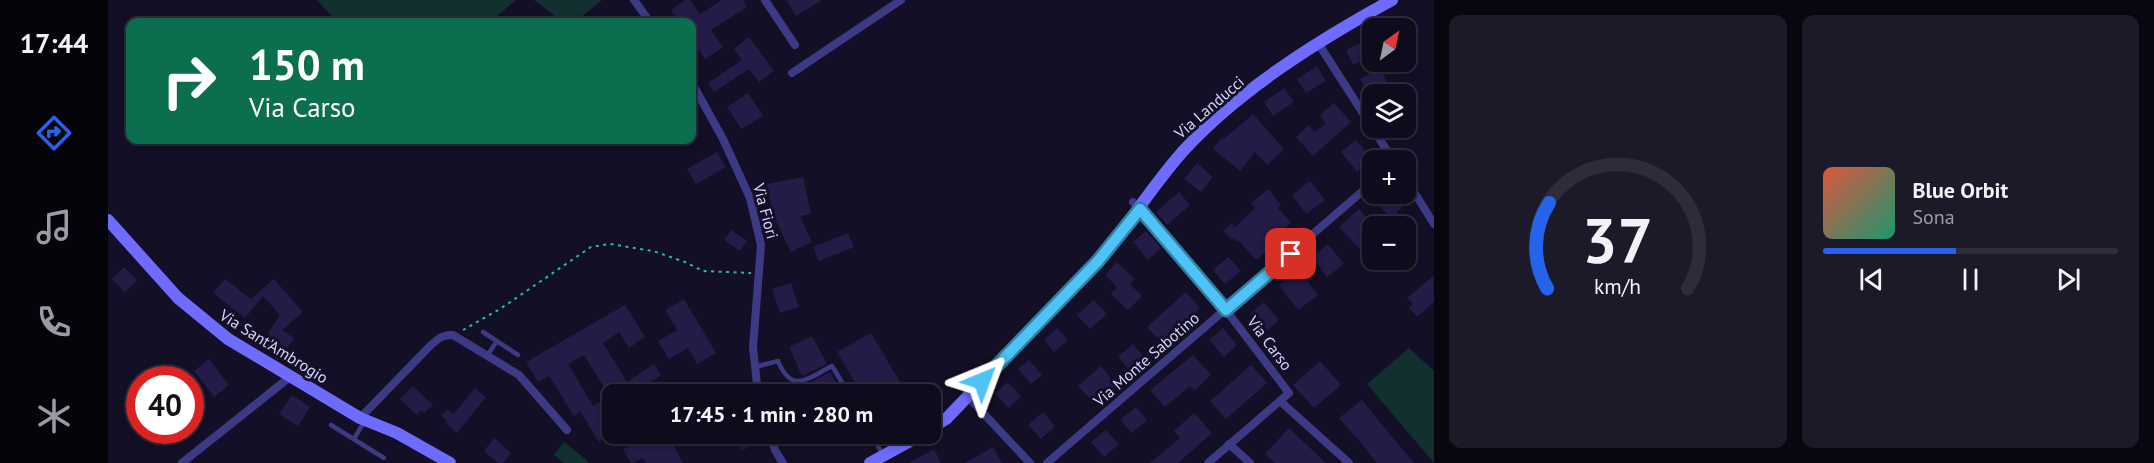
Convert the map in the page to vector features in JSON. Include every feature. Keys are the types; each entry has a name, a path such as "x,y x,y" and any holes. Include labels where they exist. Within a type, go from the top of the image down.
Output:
{"street":[{"path":"634,0 647,18"},
{"path":"765,0 795,45"},
{"path":"792,73 901,0"},
{"name":"Via Landucci","path":"941,423 1098,261 1136,205 1196,138 1229,108 1318,43 1392,0"},
{"path":"1318,43 1388,150"},
{"name":"Via Fiori","path":"696,90 723,139 750,198 761,245 753,347 757,384"},
{"name":"Via Monte Sabotino","path":"1047,463 1362,192"},
{"path":"1416,195 1434,224"},
{"name":"Via Carso","path":"1136,205 1226,310 1289,393 1280,400"},
{"name":"Via Sant'Ambrogio","path":"108,220 178,298 228,339 363,419 397,433 450,463"},
{"path":"363,419 441,337 453,335 519,375 567,430"},
{"path":"182,463 290,377"},
{"path":"968,397 1030,463"},
{"path":"1208,463 1280,400 1349,463"},
{"path":"773,444 783,463"},
{"path":"870,463 904,444"},
{"path":"1229,444 1250,463"}],"lane":[{"path":"483,332 518,355"},
{"path":"487,356 497,341"},
{"path":"755,367 778,361 783,374 789,380 800,382 832,366 843,384"},
{"path":"354,439 363,419"},
{"path":"331,425 384,458"},
{"path":"877,444 884,455"}],"path":[{"path":"457,335 466,327 500,309 591,247 610,244 653,251 703,271 760,273"}],"green space":[{"path":"317,0 516,0 495,18 333,18"},
{"path":"534,0 602,0 580,18 558,18"},
{"path":"1409,348 1434,371 1434,463 1367,384"},
{"path":"564,442 589,462 564,463 554,455"}],"building":[{"path":"685,0 690,0 700,14 722,0 743,0 747,7 711,30 723,47 705,59 696,46 696,18 677,18 671,10"},
{"path":"786,0 822,0 796,16"},
{"path":"749,37 774,71 759,82 749,69 714,92 708,83 742,60 734,49"},
{"path":"1360,43 1362,60 1353,65 1346,50"},
{"path":"1317,66 1326,81 1306,93 1297,79"},
{"path":"1373,72 1382,72 1387,82 1363,84 1360,79"},
{"path":"1284,88 1294,102 1273,116 1264,102"},
{"path":"748,93 763,116 741,129 727,107"},
{"path":"1334,103 1351,122 1313,156 1296,137 1309,125 1314,132 1326,124 1320,115"},
{"path":"1253,114 1284,149 1267,165 1255,152 1240,171 1213,149 1222,137 1224,139"},
{"path":"1356,140 1364,150 1362,150 1362,168 1357,172 1341,152"},
{"path":"717,152 726,167 696,184 687,169"},
{"path":"1197,163 1213,177 1201,192 1184,179"},
{"path":"803,177 811,214 800,216 812,242 791,252 774,221 767,184"},
{"path":"1310,181 1325,200 1306,214 1292,195"},
{"path":"1268,189 1281,205 1278,208 1291,223 1270,241 1274,245 1256,260 1239,241 1234,238 1232,240 1223,231 1232,223 1235,227 1255,208 1251,203"},
{"path":"1179,192 1190,205 1167,225 1156,212"},
{"path":"1377,204 1405,204 1394,216 1390,216"},
{"path":"1359,209 1365,216 1362,216 1362,245 1359,248 1339,227"},
{"path":"731,230 747,241 740,251 724,240"},
{"path":"1146,231 1161,248 1148,260 1133,242"},
{"path":"848,233 854,247 819,261 813,247"},
{"path":"1328,244 1344,264 1327,277 1312,257"},
{"path":"1228,257 1241,271 1225,284 1213,270"},
{"path":"1117,262 1135,279 1130,284 1142,296 1128,310 1111,294 1117,287 1105,275"},
{"path":"124,267 137,280 125,293 112,279"},
{"path":"1299,270 1318,295 1298,310 1279,285"},
{"path":"1434,275 1434,302 1417,317 1409,308 1413,304 1407,298"},
{"path":"225,279 251,299 274,279 303,312 282,330 294,338 282,356 262,343 280,315 263,296 245,318 213,293"},
{"path":"791,283 799,307 780,313 772,289"},
{"path":"1186,292 1200,308 1162,343 1147,327"},
{"path":"684,299 716,353 697,364 688,348 669,359 658,341 677,330 665,310"},
{"path":"1094,300 1107,314 1090,329 1077,315"},
{"path":"1264,302 1279,320 1265,332 1250,314"},
{"path":"625,305 645,337 629,348 619,332 603,343 627,382 654,364 661,375 648,384 642,382 602,384 584,355 568,364 593,406 602,400 602,440 599,442 580,411 574,416 549,376 538,382 526,362"},
{"path":"1057,328 1068,340 1054,352 1044,340"},
{"path":"1223,328 1237,345 1224,357 1209,340"},
{"path":"871,333 901,384 856,384 837,352"},
{"path":"812,336 827,364 802,376 789,347"},
{"path":"1133,344 1144,357 1129,370 1118,357"},
{"path":"1193,355 1211,375 1194,391 1190,386 1165,407 1150,390"},
{"path":"209,359 229,385 214,397 204,384 204,366 200,366"},
{"path":"1029,360 1042,375 1031,384 1018,369"},
{"path":"1320,361 1341,385 1314,408 1293,385"},
{"path":"1251,365 1267,383 1226,419 1210,401"},
{"path":"1101,366 1116,384 1094,403 1078,386"},
{"path":"830,372 837,384 806,384"},
{"path":"1008,382 1021,397 1008,408 995,393"},
{"path":"413,386 433,405 424,413 421,410 417,415 400,399"},
{"path":"475,388 486,397 457,433 441,416 447,409 454,414"},
{"path":"292,395 310,407 298,426 279,414"},
{"path":"1362,400 1414,463 1377,463 1339,418"},
{"path":"1136,407 1147,420 1132,433 1120,420"},
{"path":"1043,412 1055,426 1041,439 1028,425"},
{"path":"1194,413 1212,433 1178,463 1150,463 1180,438 1174,431"},
{"path":"1289,428 1326,463 1275,463 1265,454"},
{"path":"1106,430 1119,444 1104,457 1091,442"},
{"path":"494,438 511,453 503,463 498,463 484,451"},
{"path":"634,444 672,444 683,463 646,463 643,458 631,463 623,449"},
{"path":"738,444 753,444 742,451"},
{"path":"993,447 1002,463 965,463"},
{"path":"934,449 941,463 909,463"}],"route":[{"path":"982,381 1098,261 1140,209 1226,310 1291,254"}]}
